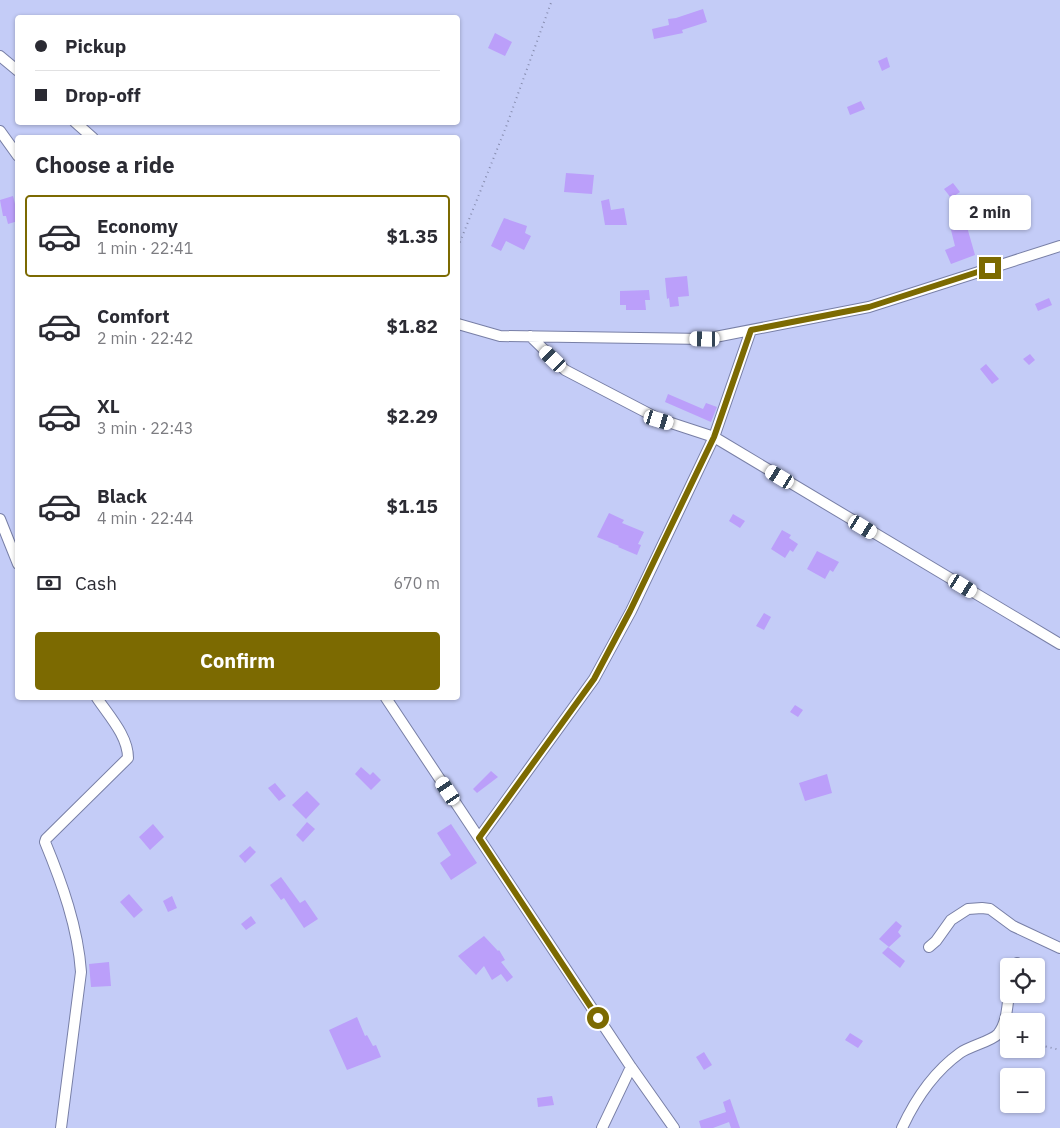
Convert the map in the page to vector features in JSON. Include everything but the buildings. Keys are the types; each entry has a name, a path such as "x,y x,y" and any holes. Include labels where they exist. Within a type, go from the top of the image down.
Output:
{"street":[{"path":"0,56 15,68"},
{"path":"78,125 89,135"},
{"path":"0,130 15,152"},
{"path":"460,325 500,336 705,339 869,307 1060,246"},
{"path":"479,838 594,679 630,611 714,437 751,330"},
{"path":"530,336 565,370 659,420 714,437 1060,644"},
{"path":"0,519 15,556"},
{"path":"61,1128 82,972 80,955 59,876 45,842 128,758 128,748 123,737 98,700"},
{"path":"387,700 631,1067 674,1128"},
{"path":"929,947 936,941 951,920 968,909 982,908 990,909 1013,926 1060,948"},
{"path":"905,1127 908,1115 939,1072 961,1052 999,1033 1006,1018 1008,1003"},
{"path":"602,1128 631,1067"}],"path":[{"path":"460,242 552,0"},
{"path":"1045,1046 1060,1050"}],"route":[{"path":"598,1018 479,838 594,679 630,611 714,437 751,330 869,307 990,268"}]}
